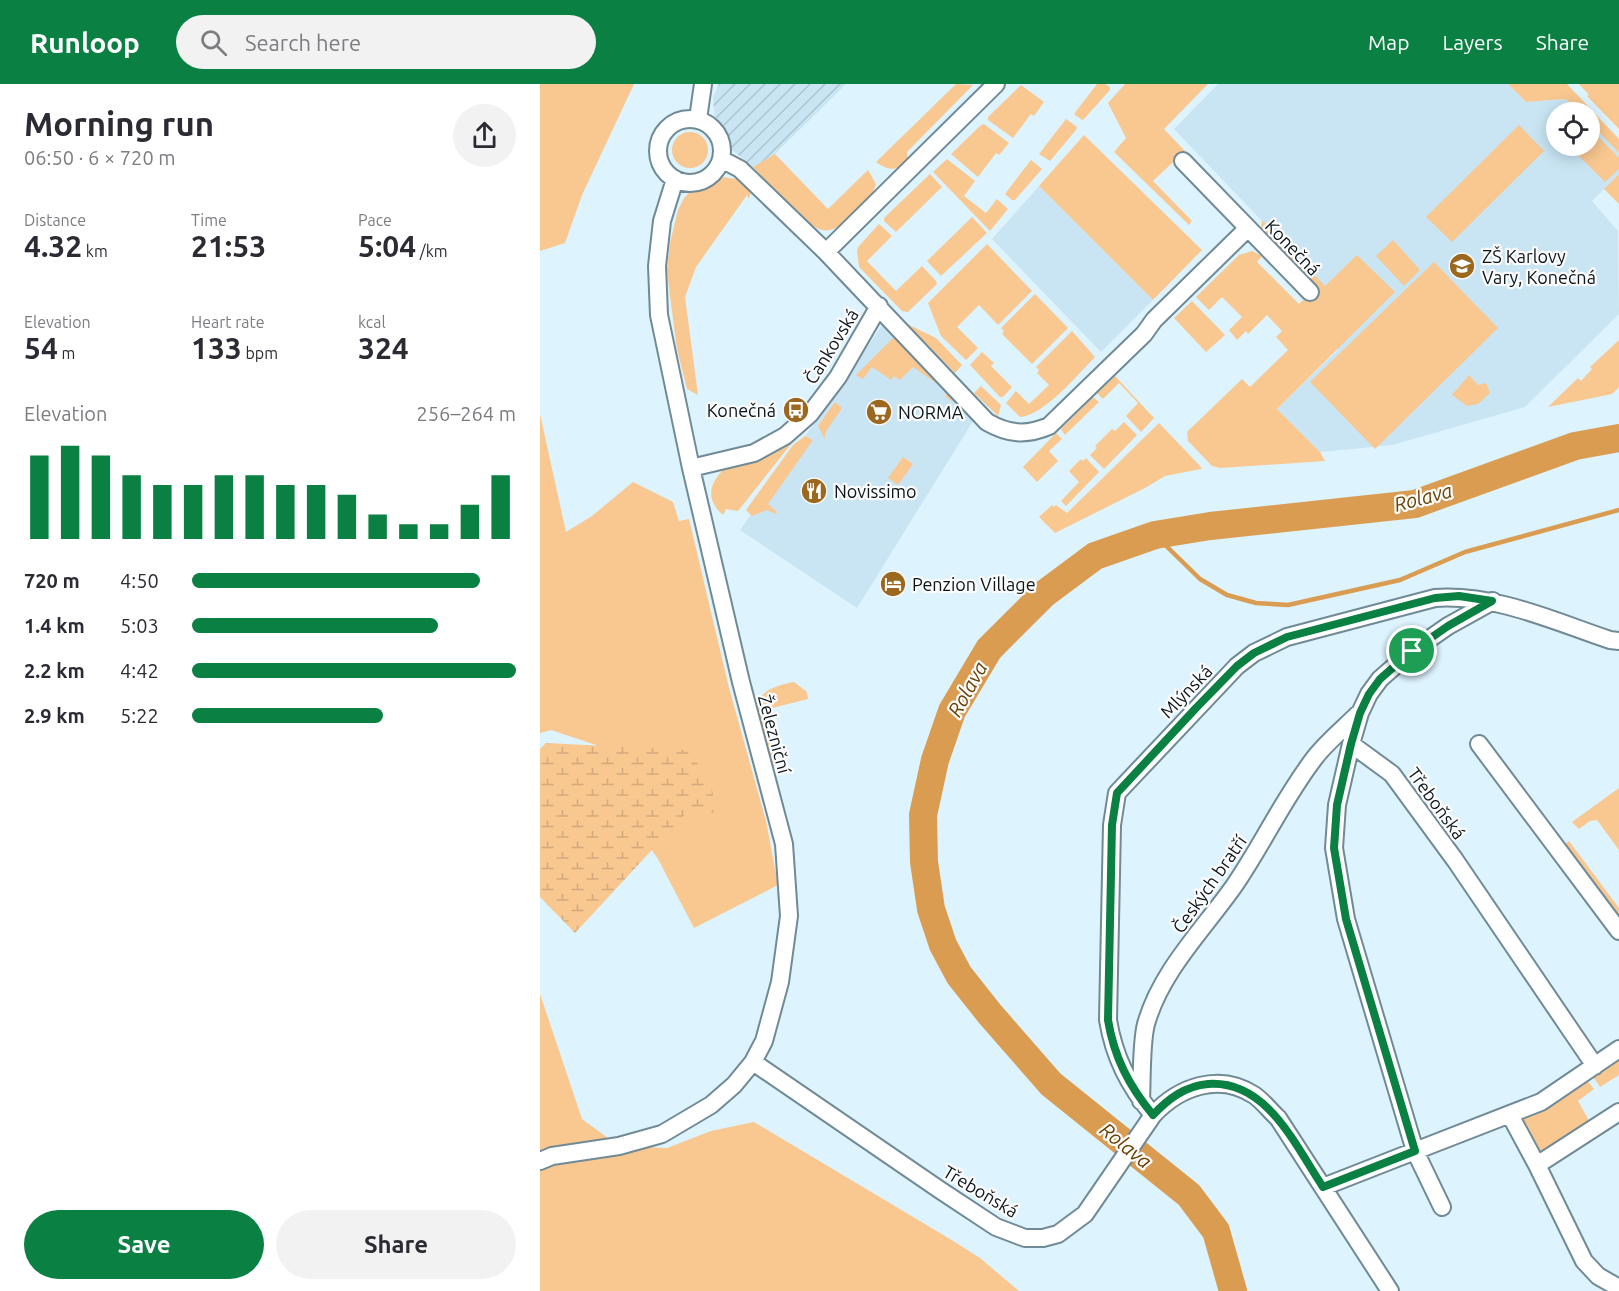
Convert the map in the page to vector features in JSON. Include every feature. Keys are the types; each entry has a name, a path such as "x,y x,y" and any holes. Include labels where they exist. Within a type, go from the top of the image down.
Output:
{"street":[{"path":"698,119 704,84"},
{"path":"826,252 996,84"},
{"path":"682,119 698,119 718,134 721,143 721,159 717,169 705,179 689,183 675,178 662,167 658,148 663,133 676,122 682,119"},
{"name":"Konečná","path":"721,159 740,169 826,252 987,422 1000,430 1021,434 1049,426 1248,228"},
{"name":"Konečná","path":"1184,161 1310,292"},
{"name":"Železniční","path":"540,1161 552,1156 619,1146 662,1134 711,1105 734,1085 753,1062 764,1041 781,971 789,916 784,844 741,682 691,468 659,315 657,266 662,221 675,178"},
{"name":"Čankovská","path":"691,468 754,453 785,436 810,414 838,377 879,306"},
{"name":"Mlýnská","path":"1153,1115 1124,1075 1114,1048 1108,1020 1112,837 1117,793 1237,666 1254,653 1287,637 1435,598 1459,596 1492,601 1619,641"},
{"name":"Českých bratří","path":"1351,744 1360,713 1369,694 1380,679 1412,651 1448,626 1492,601"},
{"name":"Českých bratří","path":"1141,1101 1146,1026 1155,999 1172,969 1234,886 1272,825 1285,799 1318,754 1360,713"},
{"path":"1351,744 1337,805 1334,848 1346,919 1415,1151 1442,1207"},
{"name":"Třeboňská","path":"1351,744 1392,774 1455,860 1595,1066"},
{"path":"1479,744 1619,931"},
{"path":"1323,1187 1541,1102 1619,1048"},
{"name":"Třeboňská","path":"753,1062 996,1227 1025,1239 1058,1234 1085,1214 1153,1115 1164,1103 1189,1088 1217,1083 1245,1090 1278,1118 1390,1291"},
{"path":"1537,1165 1619,1112"},
{"path":"1510,1115 1584,1261 1598,1276 1619,1288"}],"shaded area":[{"path":"719,84 846,84 775,154 753,167 732,150 714,114 713,97"},
{"name":"ZŠ Karlovy Vary, Konečná","path":"1218,84 1508,84 1526,102 1564,99 1570,102 1546,102 1546,156 1600,156 1600,133 1619,153 1619,174 1592,201 1618,231 1619,314 1525,407 1392,445 1320,452 1277,409 1338,350 1325,287 1174,129"},
{"path":"1039,186 1153,300 1101,352 992,239"},
{"path":"883,324 975,418 857,608 740,530"}],"green space":[{"path":"540,84 634,84 582,195 565,243 540,251"},
{"path":"956,84 973,85 907,152 908,162 892,169 876,162"},
{"path":"1097,84 1105,84 1110,87 1110,90 1082,120 1074,114"},
{"path":"1125,84 1208,84 1164,129 1185,151 1153,181 1192,221 1189,225 1114,152 1126,138 1108,103"},
{"path":"1508,84 1567,84 1584,102 1570,102 1564,99 1526,102"},
{"path":"1579,84 1619,84 1619,129 1600,109 1600,102 1593,102 1587,96 1589,95"},
{"path":"1021,85 1044,102 1034,116 1031,114 1013,138 988,120 988,117"},
{"path":"1066,119 1077,127 1076,130 1050,161 1039,154"},
{"path":"1600,119 1619,139 1619,153 1600,133"},
{"path":"984,124 1009,143 999,155 996,153 978,177 951,154"},
{"path":"1519,125 1544,151 1452,242 1426,217"},
{"path":"690,132 703,137 708,150 703,163 690,168 677,163 672,150 677,137"},
{"path":"1084,135 1202,250 1153,300 1039,186"},
{"path":"1600,138 1619,158 1619,169 1605,182 1579,156 1600,156"},
{"path":"775,154 828,209 868,170 876,184 867,200 848,220 831,230 822,230 814,227 795,212 753,167"},
{"path":"947,159 975,181 964,196 986,213 997,199 1008,209 990,231 933,172"},
{"path":"1031,160 1042,169 1015,200 1012,200 1005,194"},
{"path":"930,174 942,187 896,232 884,221 884,218"},
{"path":"1619,174 1619,204 1604,189"},
{"path":"722,177 737,179 751,191 749,199 747,195 696,267 685,297 698,395 687,389 677,349 667,270 670,243 678,210 684,198 689,193"},
{"path":"972,217 987,233 941,276 927,261"},
{"path":"1262,220 1325,286 1357,255 1395,292 1277,409 1320,452 1325,461 1220,468 1212,466 1188,441 1187,432 1242,379 1250,387 1288,350 1276,337 1282,331 1267,315 1248,334 1246,331 1237,340 1229,330 1242,317 1222,297 1209,310 1196,297 1239,255 1252,251 1262,256 1257,262 1299,304 1317,286 1261,228"},
{"path":"879,224 892,236 867,261 896,291 922,266 937,284 908,312 902,311 859,267 857,250"},
{"path":"1393,240 1420,270 1404,286 1376,256"},
{"path":"987,244 1032,291 998,325 979,305 957,327 978,348 966,360 941,336 928,303"},
{"path":"1434,262 1498,328 1375,449 1310,382"},
{"path":"1035,294 1068,328 1032,364 1002,334 1004,331 1001,328"},
{"path":"1192,301 1225,335 1206,352 1174,318"},
{"path":"907,324 936,338 962,365 955,373"},
{"path":"1072,331 1095,357 1050,402 1030,415 1020,417 1006,403 1016,391 1029,404 1049,385 1037,373 1039,370 1036,367"},
{"path":"895,336 959,401 957,404 946,397 946,390 913,367 900,380 894,376 891,380 872,367 863,379 856,375"},
{"path":"1619,340 1619,387 1612,394 1548,407 1578,378 1581,381 1592,369 1590,367"},
{"path":"982,352 994,363 991,366 1012,387 1003,397 1000,397 970,365"},
{"path":"1469,375 1478,385 1486,383 1490,393 1478,404 1467,406 1452,395"},
{"path":"1115,376 1154,418 1141,432 1126,416 1138,403 1119,383 1103,399 1097,393"},
{"path":"981,386 1001,405 998,416 974,393"},
{"path":"1093,397 1099,402 1065,435 1061,429"},
{"path":"835,402 842,408 825,433 825,439 818,426"},
{"path":"540,414 566,532 592,516 633,482 673,502 679,521 689,519 729,688 766,821 778,885 694,928 658,859 628,816 596,745 551,730 540,733"},
{"path":"1124,422 1137,435 1104,469 1090,455 1097,448 1095,446 1112,429 1115,431"},
{"path":"1159,423 1201,469 1165,476 1055,533 1039,517 1052,505 1054,507 1056,505 1067,513"},
{"path":"1056,433 1062,439 1049,451 1058,461 1037,482 1023,467"},
{"path":"805,436 813,440 768,504 777,512 776,514 767,510 752,516 746,510 793,445"},
{"path":"788,440 791,444 738,511 726,509 723,515 713,503 711,491 715,480 725,468"},
{"path":"903,457 913,464 898,485 888,478"},
{"path":"1086,458 1099,472 1066,506 1061,501 1079,482 1069,471 1081,459 1083,461"},
{"path":"794,682 807,692 808,699 764,710 778,763 772,767 757,708 758,702 770,689"},
{"path":"546,743 686,750 710,778 716,813 688,811 575,933 540,897 540,749"},
{"path":"1619,788 1619,850 1597,820 1590,821 1579,829 1572,822"},
{"path":"1569,841 1619,908 1619,918 1565,844"},
{"path":"540,994 582,1119 619,1146 667,1148 711,1131 754,1122 980,1258 1019,1291 540,1291"},
{"path":"1619,1057 1619,1075 1600,1087 1592,1075"},
{"path":"1586,1079 1594,1089 1578,1101 1591,1124 1546,1151 1537,1148 1527,1135 1522,1119"}],"waterway":[{"name":"Rolava","path":"1233,1291 1216,1231 1189,1195 1051,1084 959,975 943,945 931,909 924,862 923,815 935,760 952,711 989,649 1044,594 1095,556 1155,535 1210,526 1415,504 1575,446 1619,438"},
{"path":"1155,535 1200,579 1227,595 1256,603 1288,605 1400,580 1465,552 1619,510"}],"place":[{"name":"ZŠ Karlovy Vary, Konečná","path":"1462,266"},
{"name":"Konečná","path":"796,410"},
{"name":"NORMA","path":"879,412"},
{"name":"Novissimo","path":"814,491"},
{"name":"Penzion Village","path":"893,584"}],"route":[{"path":"1459,596 1492,601 1448,626 1412,651 1380,679 1369,694 1360,713 1337,805 1334,848 1346,919 1415,1151 1323,1187 1278,1118 1245,1090 1217,1083 1189,1088 1164,1103 1153,1115 1124,1075 1114,1048 1108,1020 1112,825 1117,793 1237,666 1254,653 1287,637 1435,598 1459,596"}]}
